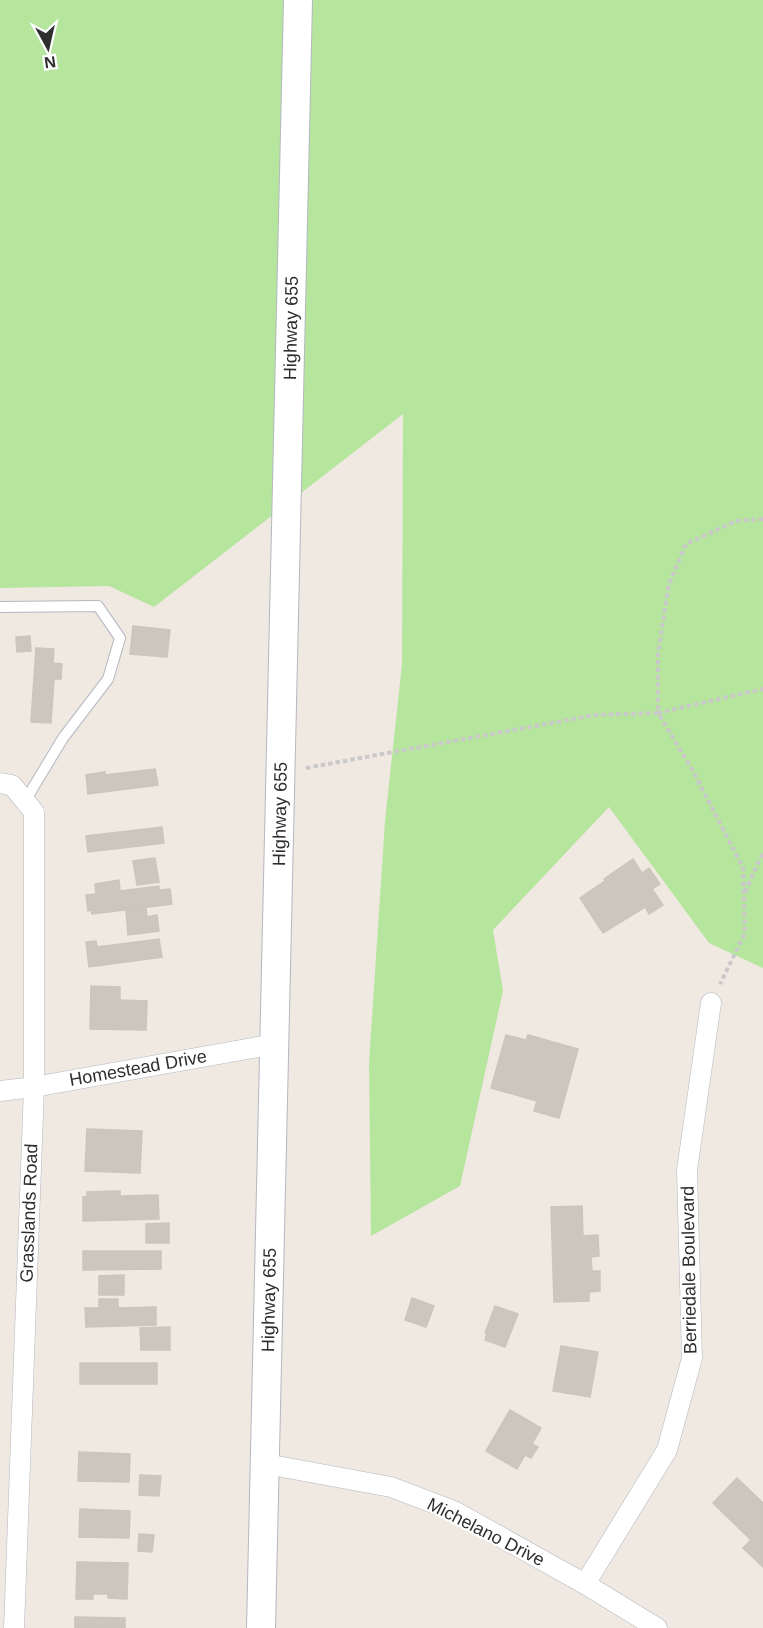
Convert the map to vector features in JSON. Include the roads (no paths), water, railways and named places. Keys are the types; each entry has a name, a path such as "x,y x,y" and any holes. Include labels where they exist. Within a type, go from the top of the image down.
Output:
{"main road":[{"name":"Highway 655","path":"261,1628 298,0"}],"street":[{"path":"0,783 12,785 25,801"},
{"name":"Grasslands Road","path":"14,1628 34,1087 34,812 25,801"},
{"name":"Berriedale Boulevard","path":"585,1584 667,1450 692,1358 687,1170 711,1003"},
{"name":"Homestead Drive","path":"0,1091 275,1044"},
{"name":"Michelano Drive","path":"266,1464 392,1487 454,1511 585,1584 657,1628"}],"lane":[{"path":"0,607 98,606 120,638 108,679 63,738 25,801"}]}
